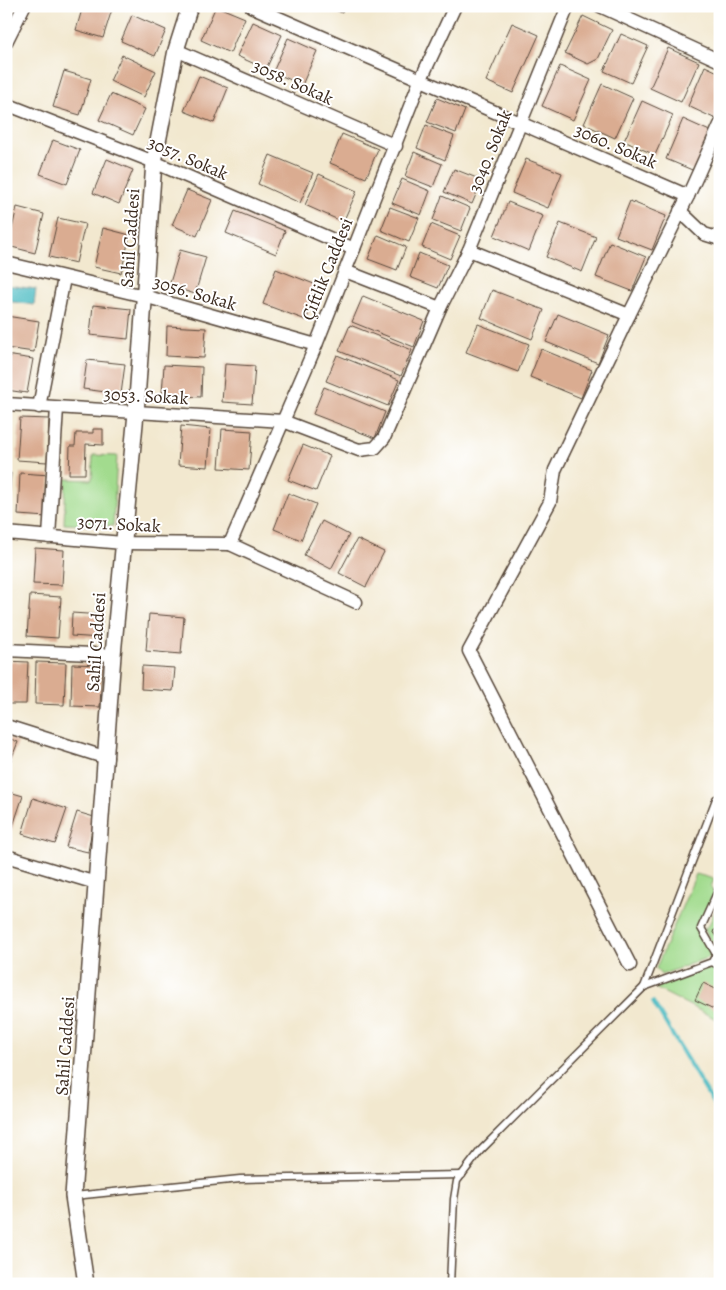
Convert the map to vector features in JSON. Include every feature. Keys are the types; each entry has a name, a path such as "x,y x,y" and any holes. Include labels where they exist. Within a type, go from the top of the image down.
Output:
{"street":[{"path":"6,42 24,6"},
{"name":"Sahil Caddesi","path":"86,1284 73,1196 107,758 113,656 136,413 154,162 176,50 190,6"},
{"name":"3060. Sokak","path":"251,6 688,196"},
{"name":"Çiftlik Caddesi","path":"230,544 316,345 420,81 455,6"},
{"name":"3040. Sokak","path":"440,308 469,250 568,6"},
{"path":"600,6 720,61"},
{"name":"3058. Sokak","path":"176,50 396,146"},
{"name":"3057. Sokak","path":"6,104 154,162 354,249"},
{"path":"630,965 469,651 550,502 555,470 688,196 720,125"},
{"path":"680,211 704,234 720,240"},
{"path":"469,250 629,315"},
{"name":"3056. Sokak","path":"6,264 144,296 316,345"},
{"path":"345,271 440,308"},
{"path":"39,407 64,278"},
{"name":"3053. Sokak","path":"6,404 283,421 359,450 375,448 384,438 440,308"},
{"path":"49,537 57,408"},
{"name":"3071. Sokak","path":"6,533 123,543 230,544"},
{"path":"230,544 356,602"},
{"path":"6,650 113,656"},
{"path":"6,726 107,758"},
{"path":"6,856 96,883"}],"lane":[{"path":"450,1284 454,1199 458,1181 480,1151 644,987 716,799 720,797"},
{"path":"644,987 712,962 716,954 702,928 720,886"},
{"path":"712,962 720,966"},
{"path":"73,1196 240,1179 462,1175"}],"green space":[{"path":"93,455 117,456 113,526 64,524 66,479 92,480"},
{"path":"696,874 714,879 711,887 714,893 698,927 712,956 661,975 656,968"},
{"path":"720,899 720,924 712,930 719,943 717,944 712,942 704,929 709,925"},
{"path":"707,966 720,973 720,1021 655,988"}],"water":[{"path":"6,285 36,289 34,305 6,301"}],"building":[{"path":"83,6 113,6 103,38 76,30"},
{"path":"216,6 245,18 230,53 201,40"},
{"path":"326,6 345,6 342,13"},
{"path":"132,15 166,30 155,56 121,41"},
{"path":"583,16 612,30 598,59 588,64 565,53"},
{"path":"253,22 282,35 266,69 237,56"},
{"path":"512,23 539,35 513,93 486,81"},
{"path":"621,34 648,46 631,83 604,71"},
{"path":"288,38 317,51 302,85 273,72"},
{"path":"668,48 699,62 681,102 650,88"},
{"path":"122,55 156,71 144,97 110,81"},
{"path":"560,66 591,80 573,120 542,106"},
{"path":"705,66 720,73 718,120 688,106"},
{"path":"64,71 91,79 80,115 53,107"},
{"path":"199,76 228,88 214,123 184,111"},
{"path":"602,84 633,98 615,138 584,124"},
{"path":"111,94 145,109 133,135 99,120"},
{"path":"437,98 465,110 456,133 427,122"},
{"path":"642,101 673,115 655,155 624,141"},
{"path":"683,119 714,133 697,172 666,159"},
{"path":"426,125 454,136 445,160 417,148"},
{"path":"342,134 378,149 366,178 330,163"},
{"path":"53,140 80,150 67,184 40,174"},
{"path":"414,152 442,164 433,187 405,176"},
{"path":"270,155 313,173 300,203 258,184"},
{"path":"107,159 133,170 119,204 93,193"},
{"path":"526,159 562,173 548,208 512,193"},
{"path":"454,169 482,180 472,204 444,192"},
{"path":"319,174 357,191 343,222 305,205"},
{"path":"402,179 430,191 421,215 392,203"},
{"path":"187,190 212,200 197,236 172,225"},
{"path":"442,196 470,208 461,231 433,220"},
{"path":"630,201 666,216 652,250 616,236"},
{"path":"508,202 543,216 529,251 494,236"},
{"path":"17,207 44,214 35,253 8,246"},
{"path":"390,207 419,218 409,242 381,230"},
{"path":"235,211 285,231 276,254 226,233"},
{"path":"58,218 85,224 76,263 49,257"},
{"path":"560,223 596,237 582,272 546,257"},
{"path":"431,224 460,236 450,259 422,247"},
{"path":"103,228 130,235 121,273 94,267"},
{"path":"378,235 406,247 397,270 368,259"},
{"path":"610,242 646,257 632,291 596,277"},
{"path":"180,250 206,257 195,294 169,286"},
{"path":"419,253 448,265 438,288 410,277"},
{"path":"276,269 319,286 306,320 263,304"},
{"path":"492,290 544,310 532,339 481,318"},
{"path":"363,296 424,321 414,347 352,322"},
{"path":"93,305 131,309 128,339 90,335"},
{"path":"558,314 609,335 598,363 546,342"},
{"path":"6,316 39,321 34,352 6,348"},
{"path":"478,324 529,344 518,372 466,352"},
{"path":"350,325 412,350 401,376 339,351"},
{"path":"167,326 206,328 204,358 166,356"},
{"path":"541,349 592,370 581,398 530,377"},
{"path":"6,355 33,359 27,393 6,390"},
{"path":"337,355 399,380 388,406 326,381"},
{"path":"87,360 125,364 121,394 83,389"},
{"path":"225,364 255,366 252,404 222,402"},
{"path":"164,365 202,367 201,397 162,395"},
{"path":"324,387 385,412 375,438 313,414"},
{"path":"20,418 49,419 47,462 17,460"},
{"path":"181,426 211,429 208,467 178,465"},
{"path":"93,429 103,429 103,445 86,444 85,474 69,474 70,446 75,446 76,433 93,433"},
{"path":"222,429 252,431 249,470 219,468"},
{"path":"303,445 330,456 316,491 288,480"},
{"path":"6,472 11,473 8,515 6,515"},
{"path":"20,473 50,475 47,517 18,515"},
{"path":"288,493 316,504 301,540 274,529"},
{"path":"322,521 349,535 331,569 304,555"},
{"path":"357,539 384,552 366,587 339,573"},
{"path":"35,548 64,550 62,585 33,584"},
{"path":"30,595 61,597 58,638 27,636"},
{"path":"72,613 102,615 101,638 71,636"},
{"path":"149,614 184,617 181,654 146,651"},
{"path":"6,661 28,662 26,704 6,704"},
{"path":"36,662 66,663 64,705 35,704"},
{"path":"72,664 102,665 100,707 71,706"},
{"path":"142,666 175,668 173,691 141,689"},
{"path":"6,737 18,742 6,772"},
{"path":"6,791 23,796 11,832 6,830"},
{"path":"33,798 67,809 55,844 22,834"},
{"path":"77,812 94,817 88,852 66,847"},
{"path":"720,927 720,941 713,931"},
{"path":"703,983 720,991 720,1012 695,1000"}],"waterway":[{"path":"653,1002 720,1115"}]}
